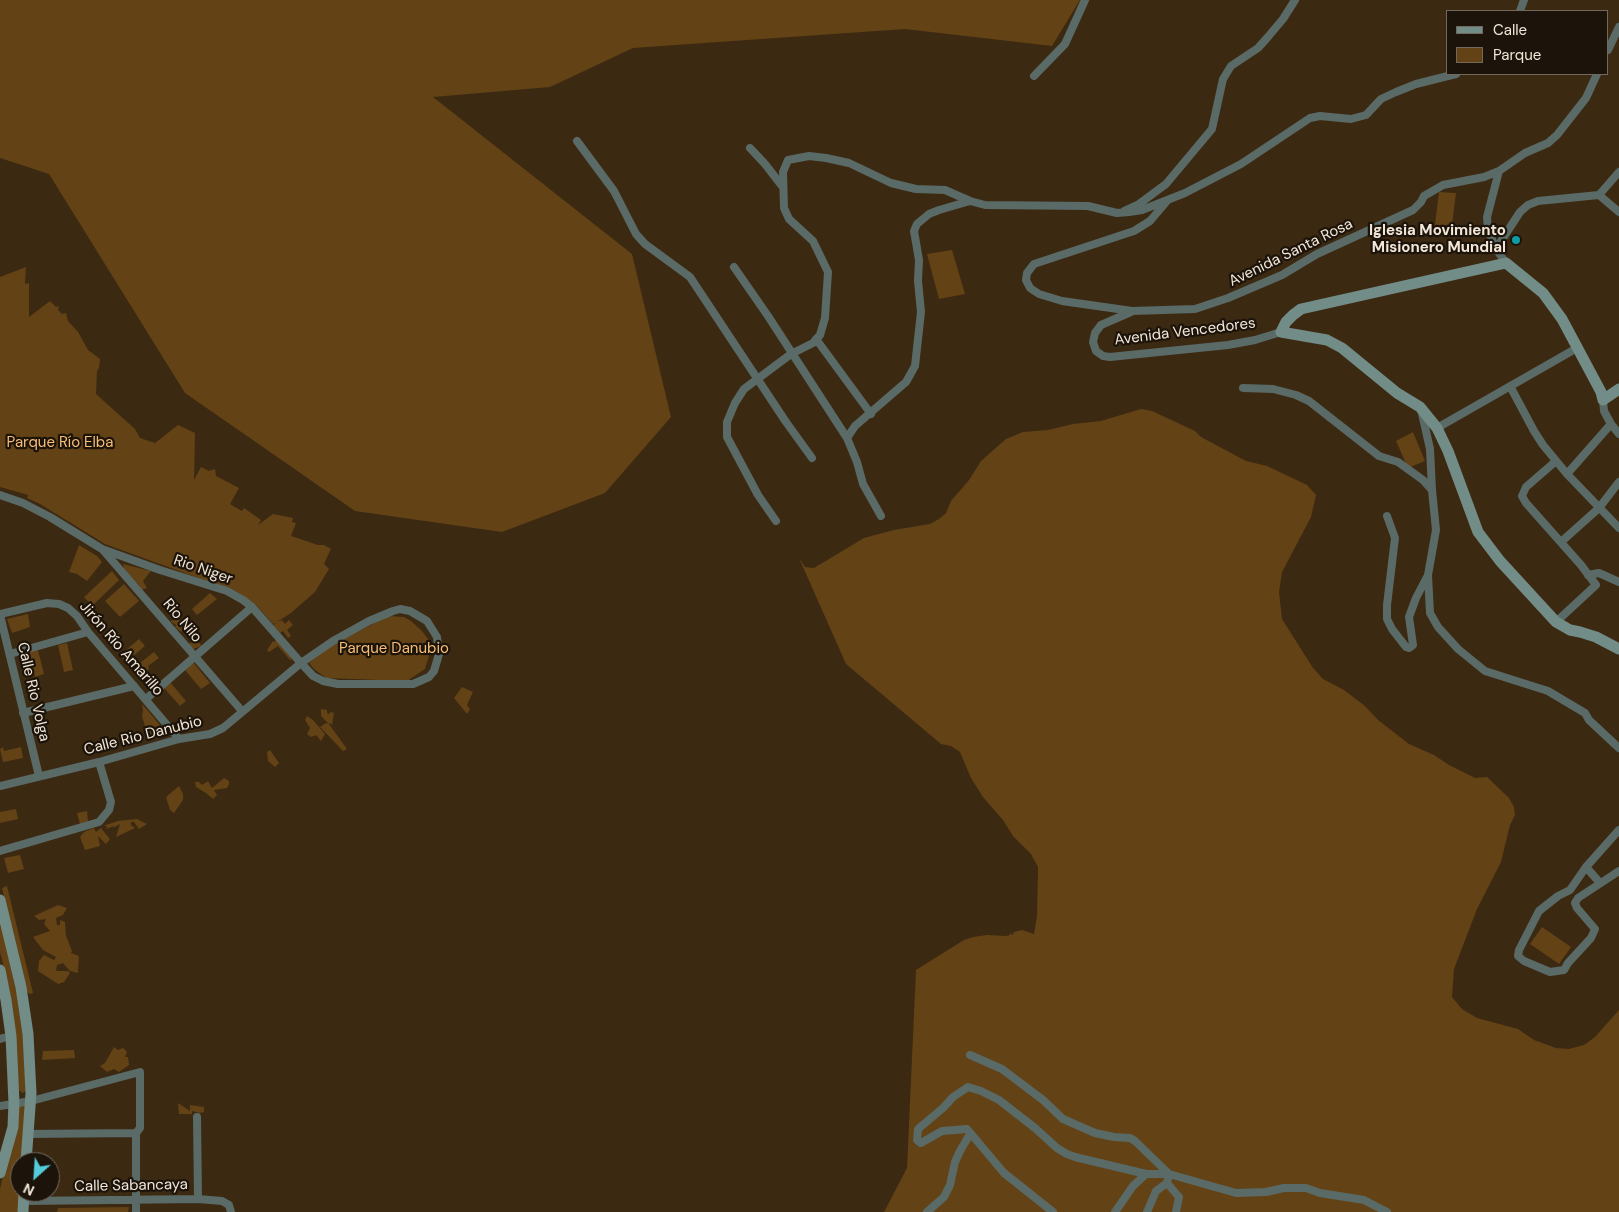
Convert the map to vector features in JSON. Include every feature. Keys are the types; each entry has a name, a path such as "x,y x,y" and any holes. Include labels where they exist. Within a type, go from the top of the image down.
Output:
{"street":[{"path":"1034,76 1064,44 1086,0"},
{"path":"1117,213 1139,204 1166,184 1212,129 1223,79 1227,72 1232,66 1258,48 1284,19 1296,0"},
{"path":"1609,48 1619,27"},
{"path":"776,521 758,495 728,437 727,422 735,403 744,389 791,354 813,343 820,335 825,318 828,272 813,241 788,219 784,208 783,172 788,160 809,156 849,163 891,183 916,189 937,189 953,192 970,201 993,206 1088,206 1117,213 1142,210 1185,193 1241,164 1310,118 1320,116 1352,119 1366,115 1381,99 1396,92 1416,84 1452,75"},
{"name":"Avenida Santa Rosa","path":"1168,200 1150,221 1134,231 1034,264 1027,273 1026,280 1030,288 1039,294 1062,301 1132,311 1195,309 1228,298 1282,275 1317,254 1413,210 1422,202 1424,196 1443,185 1484,177 1499,171 1525,154 1548,143 1558,135 1586,98 1597,75"},
{"path":"577,141 614,191 636,234 645,244 690,277 812,458"},
{"path":"750,148 782,186"},
{"path":"1499,171 1487,217 1488,230 1496,249 1506,263 1543,293 1562,319 1601,392 1604,411 1619,434"},
{"path":"1496,249 1520,212 1528,205 1548,199 1599,195 1619,172"},
{"path":"1599,195 1619,212"},
{"path":"847,438 855,426 906,382 915,366 921,312 918,281 919,260 914,231 918,224 929,214 970,201"},
{"path":"1506,263 1302,310 1293,314 1281,332 1310,336 1335,344 1358,360 1397,393 1417,405 1437,428 1448,451 1478,532 1500,561 1556,622 1570,630 1588,634 1619,648"},
{"path":"734,267 847,438 864,484 881,516"},
{"name":"Avenida Vencedores","path":"1132,311 1101,325 1094,333 1093,342 1096,351 1103,356 1110,357 1228,345 1255,340 1281,332"},
{"path":"816,339 871,414"},
{"path":"1437,428 1578,348"},
{"path":"1510,386 1534,431 1556,461 1619,528"},
{"path":"1243,388 1273,389 1296,395 1309,402 1379,456 1398,462 1423,480 1432,490"},
{"path":"1603,400 1619,389"},
{"path":"1417,405 1430,449 1436,530 1428,575 1430,613 1438,627 1458,650 1486,671 1548,691 1585,713 1589,720 1619,748"},
{"path":"1567,474 1611,424"},
{"path":"1556,461 1526,487 1522,496 1596,585 1556,622"},
{"path":"1561,542 1599,508 1619,482"},
{"path":"0,495 23,502 102,549"},
{"path":"1387,516 1395,538 1386,605 1387,619 1392,629 1406,647 1409,648 1413,645 1409,617 1428,575"},
{"name":"Rio Niger","path":"102,549 227,591 243,600 252,607 301,663 313,676 323,681 338,684 413,684 429,677 434,671 439,654 437,637 427,621 419,615 400,609 369,621 333,640 301,663"},
{"name":"Rio Nilo","path":"102,549 242,711"},
{"path":"1588,575 1599,573 1619,581"},
{"name":"Jirón Río Amarillo","path":"0,615 47,603 59,604 68,608 77,616 88,632 179,739"},
{"path":"146,699 252,607"},
{"name":"Calle Rio Volga","path":"0,615 39,776"},
{"path":"10,654 88,632"},
{"name":"Calle Rio Danubio","path":"0,786 99,762 179,739 210,734 224,728 301,663"},
{"path":"23,713 134,686"},
{"path":"0,851 99,822 109,810 111,802 99,762"},
{"path":"1619,830 1586,867 1570,890 1558,896 1539,911 1519,950 1518,956 1524,961 1550,972 1564,970 1591,938 1595,929 1575,903 1578,898 1619,871"},
{"path":"1586,867 1600,883"},
{"path":"0,900 26,1013 31,1100 27,1152"},
{"path":"0,970 6,1000 6,1038 14,1103 13,1127 0,1173"},
{"path":"970,1055 1002,1069 1043,1100 1063,1119 1095,1133 1130,1138 1169,1174"},
{"path":"0,1106 140,1072 140,1128 136,1133 136,1212"},
{"path":"1052,1212 1004,1173 966,1129 942,1131 921,1143 916,1140 918,1129 943,1108 953,1096 968,1087 981,1090 999,1100 1067,1154 1146,1174 1169,1174 1236,1194 1266,1192 1284,1188 1306,1188 1320,1193 1364,1200 1387,1212"},
{"path":"197,1117 198,1199"},
{"path":"28,1134 136,1133"},
{"path":"927,1212 944,1197 950,1185 958,1157 970,1134"},
{"path":"1115,1212 1132,1186 1146,1174"},
{"path":"1147,1212 1156,1191 1167,1183 1169,1174"},
{"path":"1167,1183 1178,1196 1176,1212"},
{"name":"Calle Sabancaya","path":"60,1202 198,1199 222,1201 229,1205 231,1212"}],"green space":[{"path":"0,0 1080,0 1052,46 905,29 633,48 550,87 433,97 632,254 671,417 605,493 502,532 355,511 185,393 49,174 0,158"},
{"path":"1439,192 1456,193 1451,233 1434,232"},
{"path":"952,250 965,294 939,299 927,254"},
{"name":"Parque Río Elba","path":"26,267 25,284 29,283 29,317 50,301 56,307 59,306 58,310 62,314 66,313 68,321 78,332 88,350 100,359 97,371 96,394 135,429 140,438 155,443 178,425 195,433 194,480 201,467 209,471 215,469 216,476 239,488 230,504 242,511 244,508 261,520 258,525 273,514 293,518 292,522 296,523 291,536 318,545 324,545 331,549 324,564 329,569 315,592 291,613 277,622 282,620 285,624 289,620 293,625 287,630 291,636 288,638 283,631 280,633 273,625 276,623 273,624 256,605 237,592 105,544 27,498 28,495 0,487 0,277"},
{"path":"1141,409 1152,411 1195,431 1201,437 1246,461 1267,466 1307,485 1316,495 1311,517 1282,572 1279,592 1282,619 1313,668 1323,679 1344,690 1365,706 1378,720 1409,744 1434,755 1475,778 1487,777 1509,798 1514,807 1515,815 1510,825 1501,862 1477,909 1454,969 1452,997 1462,1009 1477,1018 1518,1029 1534,1040 1556,1048 1569,1049 1584,1045 1595,1037 1619,1010 1619,1212 884,1212 907,1168 916,970 964,940 973,937 987,935 1006,936 1010,935 1010,933 1013,935 1014,932 1022,930 1034,934 1037,916 1038,867 1031,854 1013,836 1003,820 983,797 971,778 960,752 951,746 941,744 846,664 799,558 805,567 814,568 864,538 894,530 930,524 939,519 946,513 951,501 969,480 981,461 1006,439 1023,432 1048,430 1073,424 1101,421"},
{"path":"1413,432 1425,461 1408,468 1396,441"},
{"path":"79,545 97,556 102,562 87,581 77,574 69,572"},
{"path":"123,564 151,571 143,581 147,588 142,590 137,583 133,582 125,572"},
{"path":"112,571 119,580 92,606 84,597"},
{"path":"124,584 139,601 120,617 105,601"},
{"path":"210,593 217,599 197,615 192,609"},
{"path":"28,614 30,627 12,633 7,619"},
{"name":"Parque Danubio","path":"388,616 404,617 411,621 429,640 429,656 425,669 407,681 326,678 309,663 325,649"},
{"path":"178,619 202,646 193,649 188,644 194,641 184,630 181,632 170,621"},
{"path":"139,639 145,646 126,662 120,655"},
{"path":"277,639 292,659 290,660 278,646 269,652 267,650 273,641"},
{"path":"67,643 73,670 64,672 58,645"},
{"path":"38,650 44,674 35,677 29,652"},
{"path":"154,652 159,658 148,666 149,669 139,677 132,669"},
{"path":"193,662 210,683 201,689 185,670"},
{"path":"170,682 186,701 180,706 164,688"},
{"path":"462,687 473,692 467,705 470,709 467,714 454,698"},
{"path":"142,704 167,734 152,738 148,737 142,716"},
{"path":"321,709 327,710 329,714 331,712 334,713 332,725 321,716"},
{"path":"307,716 325,734 321,741 316,735 311,737 307,734 310,728 305,720"},
{"path":"326,723 329,724 347,749 343,751 320,727"},
{"path":"3,747 4,751 21,747 23,758 3,762 0,749"},
{"path":"270,750 279,763 275,767 268,761 267,752"},
{"path":"224,778 229,781 227,788 214,790 217,795 213,799 196,787 195,782 199,782 202,785 208,781 212,788"},
{"path":"179,786 183,794 183,800 174,813 170,810 166,797"},
{"path":"16,809 18,819 0,823 0,812"},
{"path":"87,811 88,821 80,824 77,813"},
{"path":"137,819 147,824 139,829 134,822 131,822 131,825 135,828 116,837 120,824 106,829 107,826 103,826 118,821"},
{"path":"94,828 96,832 101,828 110,839 106,844 98,836 100,846 85,850 80,837 84,832"},
{"path":"20,855 24,869 8,873 4,858"},
{"path":"7,886 33,993 30,994 27,992 2,888"},
{"path":"58,905 67,908 63,915 56,918 57,925 60,925 60,920 65,922 66,936 72,951 71,953 79,956 78,973 70,971 63,963 57,965 56,971 68,971 70,973 64,982 58,984 38,971 39,961 44,955 54,960 56,957 43,950 33,937 50,931 44,924 46,919 39,920 34,916"},
{"path":"0,916 17,983 23,1026 26,1091 23,1093 18,1090 8,983 0,952"},
{"path":"1542,927 1571,947 1559,964 1530,944"},
{"path":"114,1047 118,1050 123,1048 127,1052 125,1057 128,1057 129,1065 119,1072 114,1069 107,1072 100,1066 105,1063"},
{"path":"74,1050 75,1058 42,1060 43,1051"},
{"path":"178,1103 190,1111 190,1105 204,1107 204,1112 192,1111 192,1114 179,1114"},
{"path":"19,1106 25,1106 23,1152 10,1152 10,1202 19,1202 19,1212 0,1212 0,1189"},
{"path":"129,1207 128,1212 57,1212 58,1208"}],"place":[{"name":"Iglesia Movimiento Misionero Mundial","path":"1516,240"}]}
